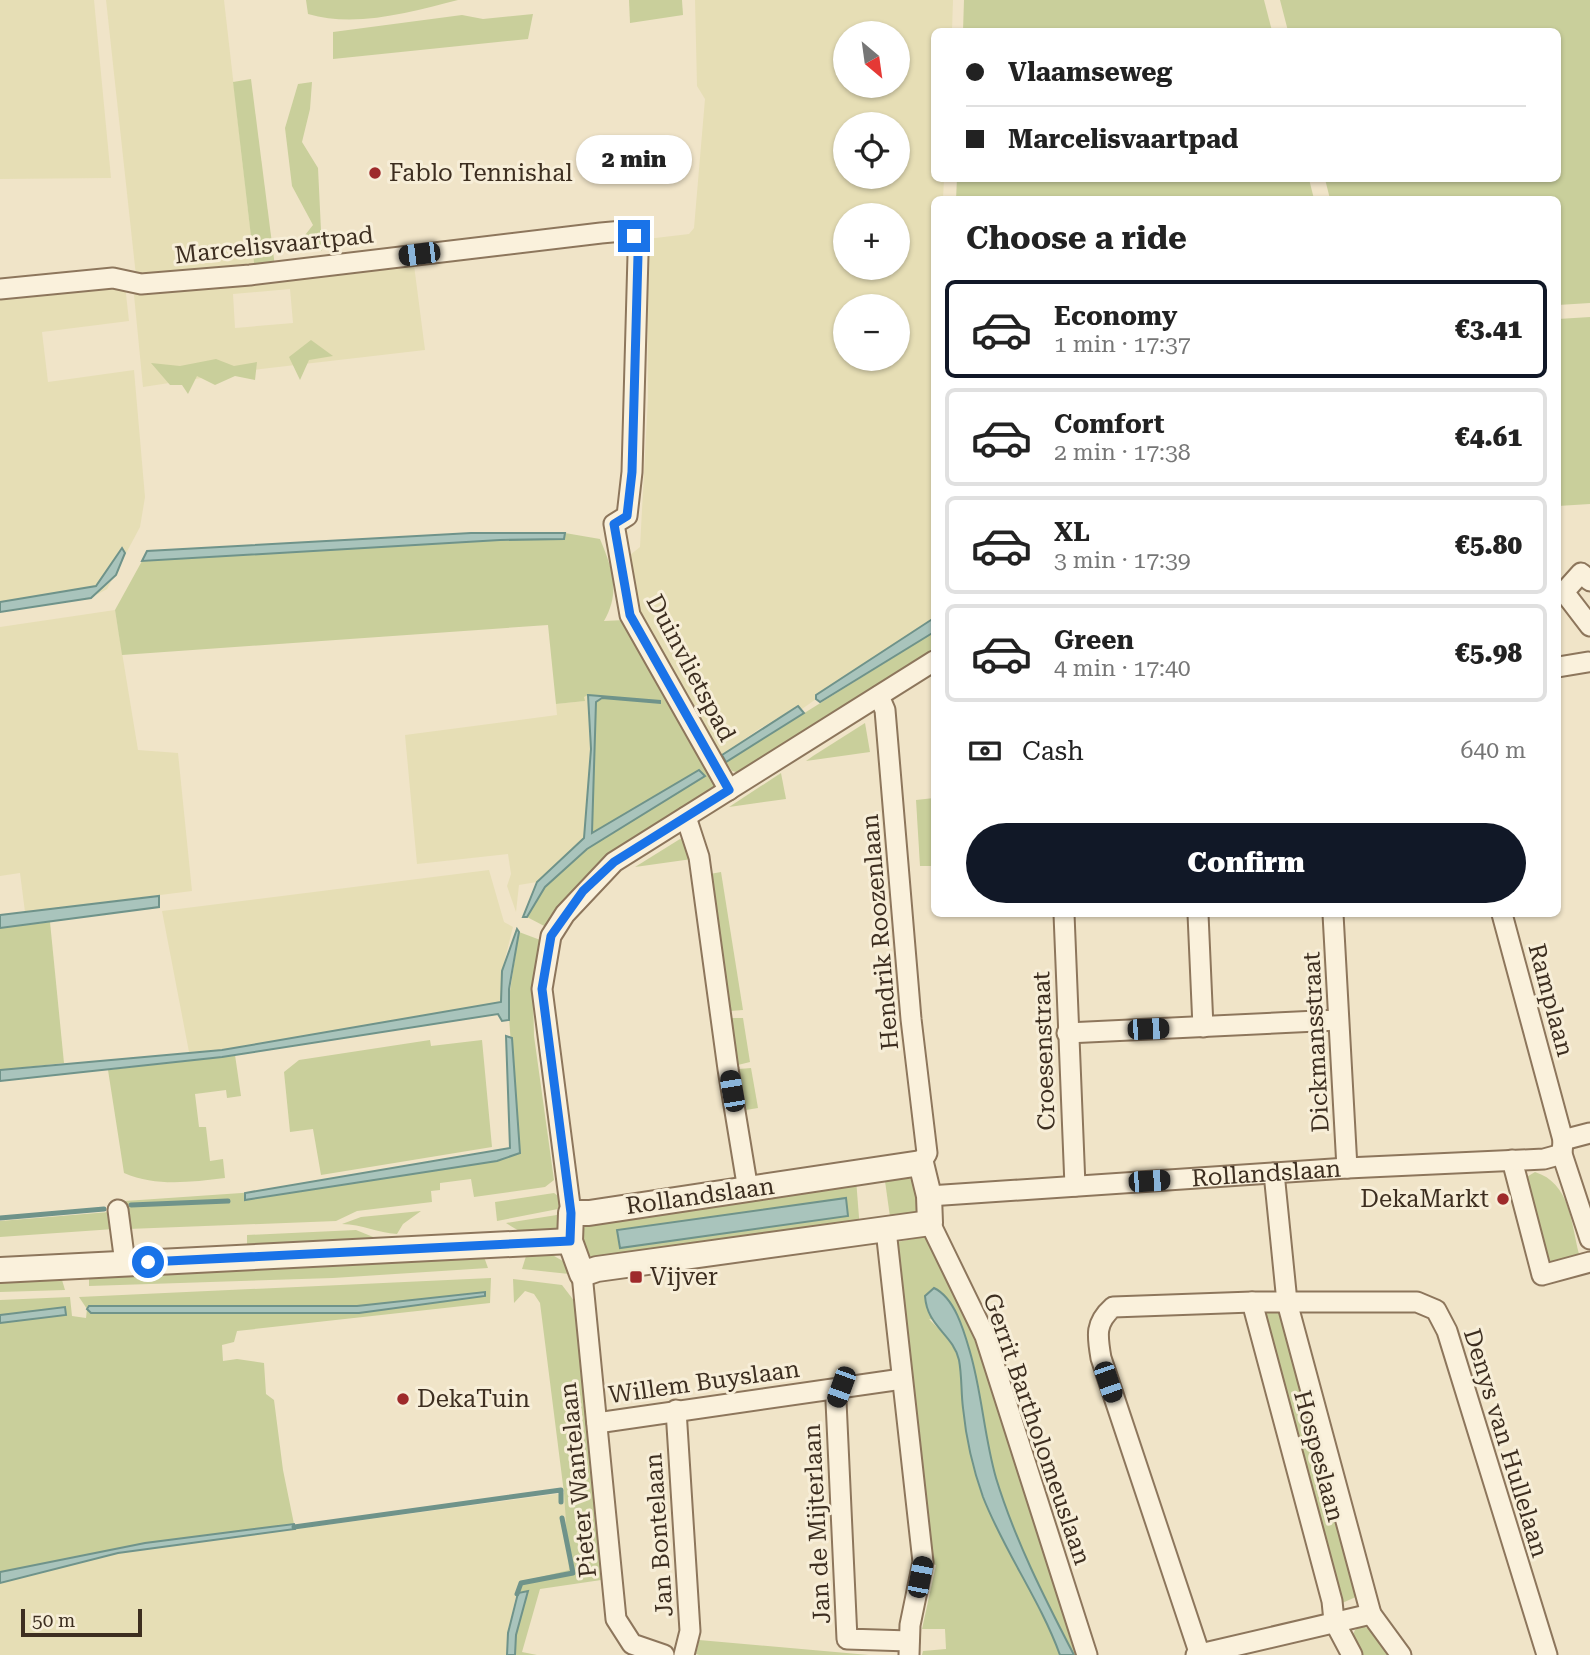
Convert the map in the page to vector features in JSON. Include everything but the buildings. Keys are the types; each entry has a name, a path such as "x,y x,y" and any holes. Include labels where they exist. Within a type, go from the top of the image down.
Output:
{"street":[{"name":"Marcelisvaartpad","path":"0,289 113,278 141,284 250,275 623,231 634,236 638,255 635,397 627,516 614,524"},
{"name":"Duinvlietspad","path":"614,524 630,615 729,790"},
{"path":"1590,581 1581,573 1564,592 1590,626"},
{"path":"1561,667 1589,662"},
{"path":"921,1163 929,1196 930,1223 597,1269 582,1274 570,1241 571,1213 542,989 551,936 571,906 603,871 931,663"},
{"name":"Hendrik Roozenlaan","path":"879,696 885,710 910,1007 927,1153 921,1163"},
{"path":"686,817 699,858 728,1069 748,1190"},
{"name":"Croesenstraat","path":"1064,917 1075,1186"},
{"path":"1198,917 1203,1027"},
{"name":"Dickmansstraat","path":"1333,917 1347,1168"},
{"name":"Ramplaan","path":"1503,917 1562,1147 1590,1239"},
{"path":"1067,1032 1338,1020"},
{"path":"1562,1147 1590,1133"},
{"name":"Rollandslaan","path":"929,1196 1347,1168 1544,1159 1562,1147"},
{"path":"1512,1160 1542,1275 1590,1262"},
{"name":"Rollandslaan","path":"571,1213 748,1190 921,1163"},
{"name":"Hospeslaan","path":"1274,1173 1287,1302 1371,1614 1401,1655"},
{"path":"118,1210 125,1263"},
{"name":"Gerrit Bartholomeuslaan","path":"930,1223 985,1336 1087,1655"},
{"path":"886,1230 923,1562 909,1648"},
{"path":"0,1270 570,1241"},
{"name":"Pieter Wantelaan","path":"582,1274 616,1619 628,1649 664,1655"},
{"name":"Hospeslaan","path":"1252,1302 1332,1601 1334,1621 1352,1655"},
{"path":"1287,1302 1114,1307 1103,1316 1097,1328 1108,1382 1199,1655 1371,1614"},
{"name":"Denys van Hullelaan","path":"1287,1302 1417,1302 1436,1310 1447,1331 1547,1655"},
{"name":"Willem Buyslaan","path":"597,1423 902,1379"},
{"name":"Jan de Mijterlaan","path":"841,1387 836,1401 847,1639 909,1648"},
{"name":"Jan Bontelaan","path":"676,1410 690,1631 684,1655"}],"shaded area":[{"path":"0,0 94,0 111,178 0,179"},
{"path":"106,0 224,0 255,271 136,276"},
{"path":"695,0 953,0 952,28 931,28 931,182 944,182 943,196 931,196 931,620 816,694 816,699 802,709 798,706 722,755 705,735 641,622 625,559 640,547 648,398 647,239 689,234 694,228 705,99 697,86"},
{"path":"414,265 425,350 261,369 143,387 134,295 142,288","holes":["290,289 293,323 235,328 233,294"]},
{"path":"125,285 129,321 42,332 48,382 134,370 145,497 140,527 107,589 98,594 0,610 0,295"},
{"path":"115,610 138,750 178,753 192,891 25,912 20,873 0,876 0,627"},
{"path":"588,695 591,749 584,839 545,887 537,882 519,885 516,912 507,886 511,874 508,854 417,864 405,735 557,715 556,704 584,701 584,696"},
{"path":"489,870 504,922 513,927 502,971 501,1002 222,1050 189,1052 162,911"},
{"path":"564,1493 569,1570 519,1582 508,1633 507,1655 0,1655 0,1583 118,1553"}],"green space":[{"path":"306,0 458,0 383,17 345,19 308,14"},
{"path":"629,0 682,0 683,15 630,23"},
{"path":"964,0 1264,0 1271,28 963,28"},
{"path":"1280,0 1590,0 1590,303 1561,305 1561,196 1329,196 1326,182 1561,182 1561,28 1287,28"},
{"path":"533,14 528,39 333,59 333,32 462,15 483,19"},
{"path":"251,79 275,267 255,271 233,82"},
{"path":"312,82 310,109 302,142 318,168 322,251 294,249 313,225 292,186 285,128 298,84"},
{"path":"957,182 1310,182 1313,196 956,196"},
{"path":"1590,317 1590,504 1561,506 1561,319"},
{"path":"311,340 333,356 309,360 300,380 289,357"},
{"path":"216,359 234,366 257,362 255,380 235,376 215,385 197,376 188,394 182,385 170,385 151,363 180,366"},
{"path":"565,533 600,539 613,580 612,600 604,621 625,620 716,784 712,792 642,835 600,866 580,884 548,928 527,917 545,887 630,810 592,834 596,702 602,698 660,703 588,695 584,697 585,701 556,704 548,625 122,655 115,610 142,561 500,540 564,539"},
{"path":"931,634 931,656 740,773 732,771 726,762"},
{"path":"865,723 870,752 806,761 813,756"},
{"path":"781,773 786,799 729,807"},
{"path":"931,798 931,866 920,866 916,800"},
{"path":"680,839 688,841 692,859 635,867"},
{"path":"721,872 743,1010 730,1011 710,874"},
{"path":"50,922 64,1063 0,1070 0,928"},
{"path":"519,932 543,941 533,990 534,1036 554,1180 545,1187 474,1197 471,1179 440,1183 440,1190 431,1191 432,1202 357,1211 336,1221 128,1229 125,1201 301,1189 519,1153 508,1004"},
{"path":"731,1018 743,1018 750,1062 738,1065"},
{"path":"430,1040 431,1046 482,1040 492,1147 321,1175 313,1129 290,1132 284,1072 299,1060"},
{"path":"235,1055 241,1096 227,1098 226,1090 195,1094 199,1127 206,1127 210,1161 223,1159 225,1178 161,1182 124,1173 108,1070"},
{"path":"751,1068 758,1108 746,1110 739,1069"},
{"path":"1535,1172 1547,1177 1562,1194 1571,1217 1579,1254 1547,1263 1525,1178"},
{"path":"884,1174 907,1176 916,1185 918,1209 910,1217 891,1224"},
{"path":"856,1179 860,1230 593,1259 584,1244 583,1234 588,1217"},
{"path":"554,1193 561,1198 558,1209 497,1221 495,1202"},
{"path":"421,1211 403,1224 397,1234 342,1224 361,1217"},
{"path":"109,1212 114,1229 0,1237 0,1221"},
{"path":"563,1214 562,1224 541,1236 528,1235 506,1223"},
{"path":"356,1230 388,1243 247,1249 247,1235"},
{"path":"929,1236 975,1321 1080,1655 1074,1655 1052,1612 1004,1502 991,1460 960,1324 929,1319 956,1352 961,1367 969,1448 977,1476 1060,1655 922,1655 923,1651 946,1649 945,1629 922,1629 936,1565 932,1564 897,1242"},
{"path":"547,1252 570,1265 569,1274 522,1269 527,1253"},
{"path":"483,1254 488,1268 333,1278 89,1286 89,1273"},
{"path":"491,1278 490,1303 237,1331 234,1342 222,1345 223,1361 237,1359 264,1363 266,1394 274,1400 283,1470 294,1524 145,1543 0,1574 0,1300 70,1297 72,1316 86,1318 87,1309 79,1297","holes":["485,1293 484,1296 359,1313 89,1306 357,1306"]},
{"path":"513,1279 562,1285 575,1302 608,1579 540,1589 522,1652 537,1655 515,1655 516,1635 528,1592 518,1593 519,1582 569,1570 564,1493 540,1303 534,1294 525,1291 514,1303"},
{"path":"62,1280 65,1290 0,1292 0,1283"},
{"path":"1282,1310 1358,1596 1340,1604 1262,1311"},
{"path":"1362,1626 1370,1629 1389,1655 1356,1655 1351,1639 1355,1630"},
{"path":"699,1640 869,1655 699,1655 696,1654"}],"water":[{"path":"471,533 565,533 564,539 500,540 142,561 147,551"},
{"path":"122,548 125,553 116,575 91,598 0,612 0,602 96,586"},
{"path":"931,620 931,634 820,702 816,695"},
{"path":"588,695 660,701 602,698 596,702 592,833 699,770 705,776 587,849 545,887 527,917 523,917 537,882 584,838 591,749"},
{"path":"798,706 804,713 726,762 722,755"},
{"path":"159,896 159,907 0,928 0,915"},
{"path":"517,929 519,932 509,989 509,1020 502,1021 498,1014 222,1057 0,1081 0,1070 222,1050 501,1002 502,971"},
{"path":"506,1036 512,1038 520,1153 497,1161 245,1200 245,1193 510,1148"},
{"path":"846,1198 848,1216 620,1248 617,1230"},
{"path":"934,1288 948,1299 962,1325 974,1367 996,1478 1031,1568 1074,1655 1060,1655 983,1497 966,1431 959,1360 927,1307 925,1296"},
{"path":"485,1292 485,1296 359,1313 91,1313 87,1309 89,1306 357,1306"},
{"path":"65,1307 66,1315 0,1323 0,1315"},
{"path":"294,1524 295,1529 118,1553 0,1583 0,1572 145,1543"},
{"path":"528,1591 516,1635 515,1655 507,1655 508,1633 518,1593"}],"waterway":[{"path":"131,1205 228,1201"},
{"path":"0,1218 104,1209"},
{"path":"294,1527 561,1490 561,1502"},
{"path":"517,1594 521,1583 573,1573 562,1518"}],"place":[{"name":"Fablo Tennishal","path":"375,173"},
{"name":"DekaMarkt","path":"1503,1199"},
{"name":"Vijver","path":"636,1277"},
{"name":"DekaTuin","path":"403,1399"}],"route":[{"path":"148,1262 570,1241 571,1213 549,1060 542,989 551,936 583,891 603,871 729,790 630,615 621,574 614,524 627,516 632,472 638,255 634,236"}]}
